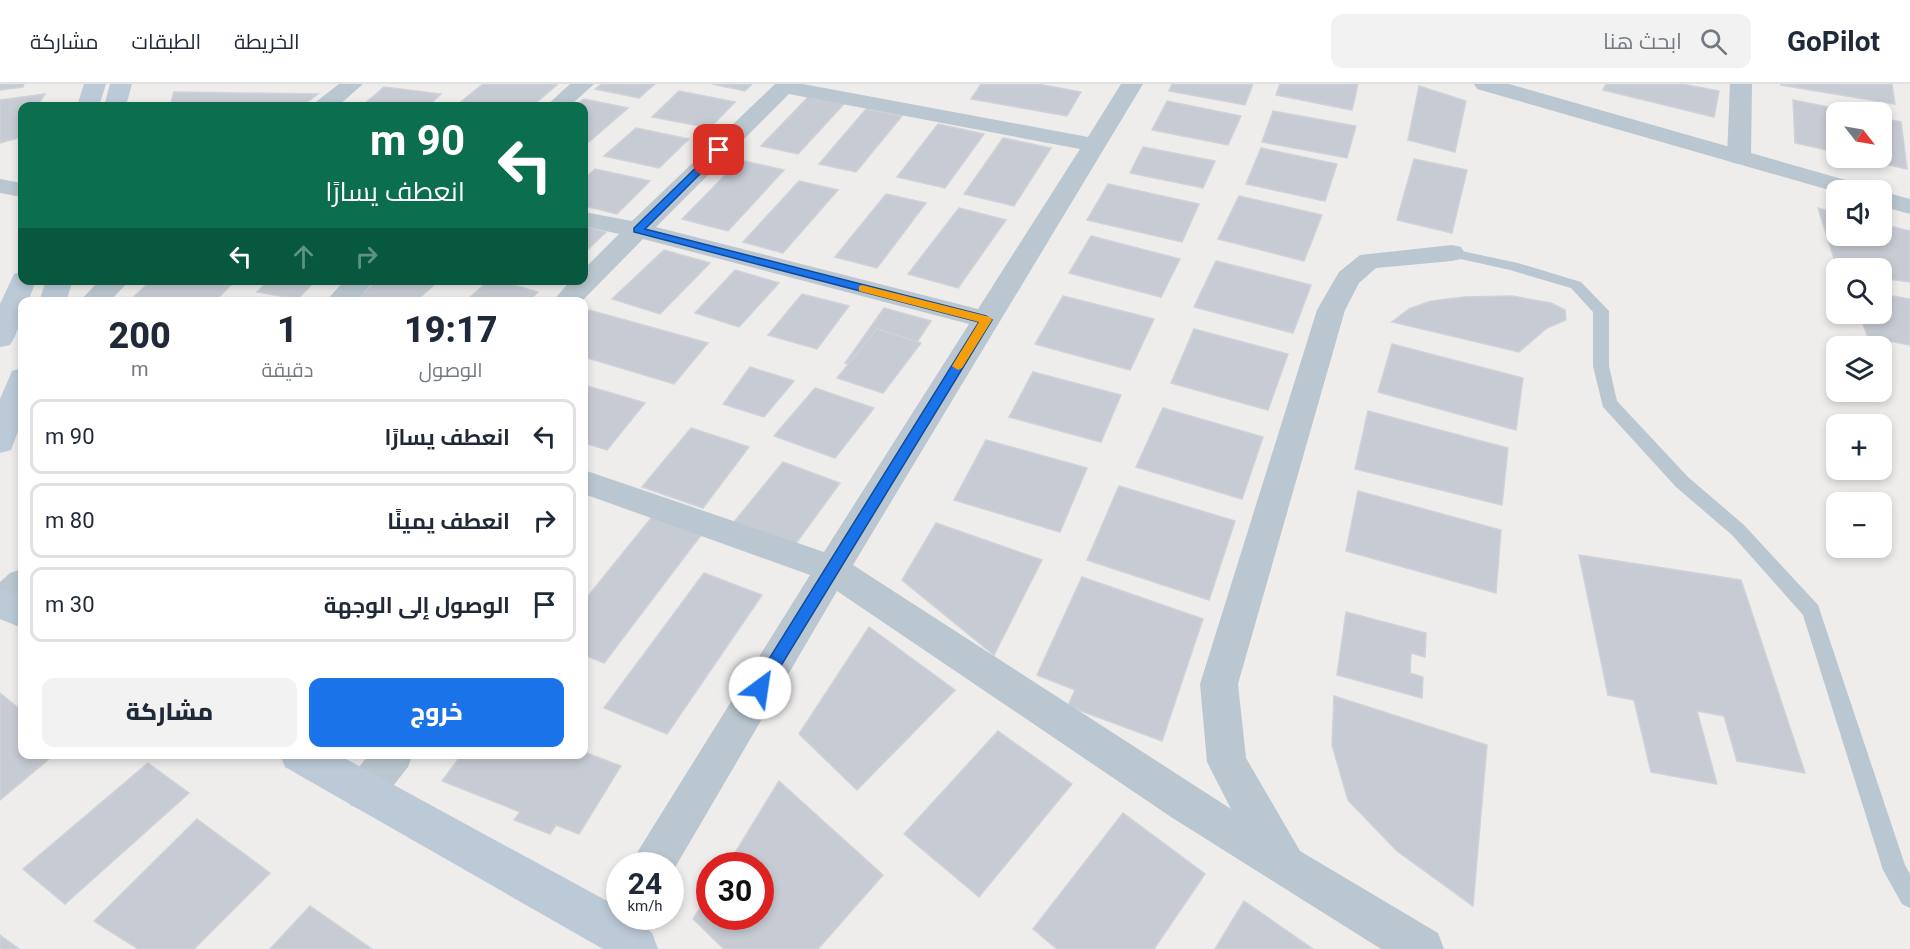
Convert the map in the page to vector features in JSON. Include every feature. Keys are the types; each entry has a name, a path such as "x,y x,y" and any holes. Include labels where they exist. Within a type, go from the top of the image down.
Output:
{"main road":[{"path":"88,102 95,84"},
{"path":"116,102 121,84"},
{"path":"0,338 21,285"},
{"path":"0,442 18,390"},
{"path":"0,603 18,611"},
{"path":"308,759 618,936"}],"street":[{"path":"330,102 352,84"},
{"path":"562,102 583,84"},
{"path":"660,852 832,569 1132,84"},
{"path":"1485,84 1826,182"},
{"path":"1739,157 1741,84"},
{"path":"588,279 786,85 1094,145"},
{"path":"0,186 18,189"},
{"path":"1892,201 1910,207"},
{"path":"588,220 638,230 986,320"},
{"path":"1285,866 1227,762 1219,684 1331,310 1348,278 1369,261 1452,253"},
{"path":"98,297 111,285"},
{"path":"343,297 357,285"},
{"path":"570,297 582,285"},
{"path":"588,483 832,569 1185,803 1422,949"},
{"path":"0,603 18,587"},
{"path":"364,792 390,759"}],"lane":[{"path":"1452,253 1513,266 1576,285 1601,311 1601,366 1609,403 1682,482 1738,530 1811,611 1895,870 1910,896"}],"building":[{"path":"0,84 24,84 23,87 0,90"},
{"path":"483,84 557,85 537,102 460,102"},
{"path":"602,84 655,84 639,98 595,89"},
{"path":"712,84 752,84 745,91"},
{"path":"981,84 1038,84 1081,92 1067,116 971,99"},
{"path":"1172,84 1253,84 1245,105 1169,91"},
{"path":"1280,84 1358,84 1352,110 1276,95"},
{"path":"1606,84 1682,84 1719,91 1714,117 1603,90"},
{"path":"1892,84 1895,104 1892,102 1781,85"},
{"path":"1419,86 1466,101 1455,152 1408,140"},
{"path":"384,87 441,94 432,102 367,102"},
{"path":"679,91 735,102 710,128 652,117"},
{"path":"174,92 318,94 307,102 171,102"},
{"path":"45,94 40,102 18,102 18,138 0,143 0,100"},
{"path":"808,97 844,104 798,154 761,146"},
{"path":"584,99 628,108 589,142 588,102 580,102"},
{"path":"1793,100 1826,106 1826,150 1795,143"},
{"path":"1167,101 1241,116 1228,145 1152,130"},
{"path":"866,109 902,116 856,172 819,164"},
{"path":"1273,111 1356,126 1347,158 1262,142"},
{"path":"1892,120 1901,122 1907,169 1892,166"},
{"path":"938,124 984,134 945,188 897,177"},
{"path":"636,128 689,139 659,168 604,156"},
{"path":"1003,138 1051,148 1014,206 964,194"},
{"path":"1143,147 1215,161 1203,188 1130,173"},
{"path":"1261,148 1337,164 1325,201 1246,184"},
{"path":"1414,159 1467,170 1452,233 1397,220"},
{"path":"740,160 784,170 728,231 682,219"},
{"path":"595,169 650,181 617,214 588,207 588,175"},
{"path":"799,181 838,190 783,253 743,242"},
{"path":"1108,184 1199,204 1182,242 1087,220"},
{"path":"886,194 926,203 877,268 835,257"},
{"path":"1239,196 1322,215 1304,261 1218,239"},
{"path":"959,208 1006,220 958,288 908,274"},
{"path":"1818,208 1826,210 1826,233"},
{"path":"588,227 606,232 588,249"},
{"path":"1892,227 1910,231 1910,282 1892,280 1892,258 1834,258 1830,246 1892,246"},
{"path":"1091,236 1180,259 1161,297 1069,273"},
{"path":"664,250 710,263 660,314 612,299"},
{"path":"1216,261 1311,285 1293,333 1194,307"},
{"path":"735,270 779,283 739,327 695,313"},
{"path":"147,285 231,285 219,297 133,297"},
{"path":"264,285 311,285 300,297 257,292"},
{"path":"372,285 434,285 421,297 359,297"},
{"path":"484,285 514,285 538,292 533,297 470,297"},
{"path":"802,294 849,306 817,349 768,335"},
{"path":"1063,296 1154,319 1130,370 1035,344"},
{"path":"1512,296 1551,303 1565,310 1566,320 1547,328 1519,352 1392,322 1409,309 1431,301 1465,297"},
{"path":"1892,296 1910,299 1910,345 1892,342 1892,336 1868,336 1863,324 1892,324"},
{"path":"884,308 931,321 894,377 845,363"},
{"path":"588,311 708,343 674,384 588,358"},
{"path":"877,329 921,343 883,393 837,378"},
{"path":"1194,329 1288,354 1268,410 1171,383"},
{"path":"1392,344 1523,378 1516,430 1378,392"},
{"path":"750,367 794,381 764,417 723,404"},
{"path":"1033,372 1121,395 1101,442 1009,417"},
{"path":"588,386 645,403 607,450 588,444"},
{"path":"815,388 874,408 835,458 774,436"},
{"path":"1163,408 1263,437 1242,499 1136,467"},
{"path":"1368,411 1508,448 1502,505 1355,469"},
{"path":"691,428 749,447 703,508 642,487"},
{"path":"986,440 1087,468 1060,532 954,500"},
{"path":"783,462 840,483 794,546 734,522"},
{"path":"1119,486 1235,521 1209,600 1087,560"},
{"path":"1358,491 1501,530 1496,593 1346,551"},
{"path":"652,517 701,535 604,663 588,657 588,596"},
{"path":"936,523 1042,560 994,655 902,580"},
{"path":"1579,555 1741,580 1805,773 1737,761 1724,716 1697,711 1717,784 1651,772 1634,700 1608,695"},
{"path":"704,573 762,595 667,734 604,708"},
{"path":"1082,577 1203,619 1162,741 1068,706 1075,690 1037,675"},
{"path":"1346,612 1426,633 1425,657 1411,653 1410,673 1423,677 1422,698 1337,675"},
{"path":"869,627 955,690 857,790 799,734"},
{"path":"0,693 18,708 18,759 49,759 0,800"},
{"path":"1334,696 1487,745 1473,906 1397,851 1348,800 1332,745"},
{"path":"998,731 1072,784 979,897 904,834"},
{"path":"588,754 621,766 579,834 556,825 550,834 514,820 520,812 442,781 458,759 588,759"},
{"path":"148,763 189,793 65,904 23,869"},
{"path":"779,781 883,875 818,949 724,949 704,930 774,930 774,852 736,852"},
{"path":"1123,813 1205,874 1154,949 1057,949 1033,929"},
{"path":"197,819 270,873 194,949 138,949 94,921"},
{"path":"1244,901 1313,949 1215,949"},
{"path":"310,906 372,949 270,949"},
{"path":"0,935 19,949 0,949"}],"slow traffic":[{"path":"862,288 986,320 958,366"}],"route":[{"path":"719,150 638,230 986,320 760,688"}]}
